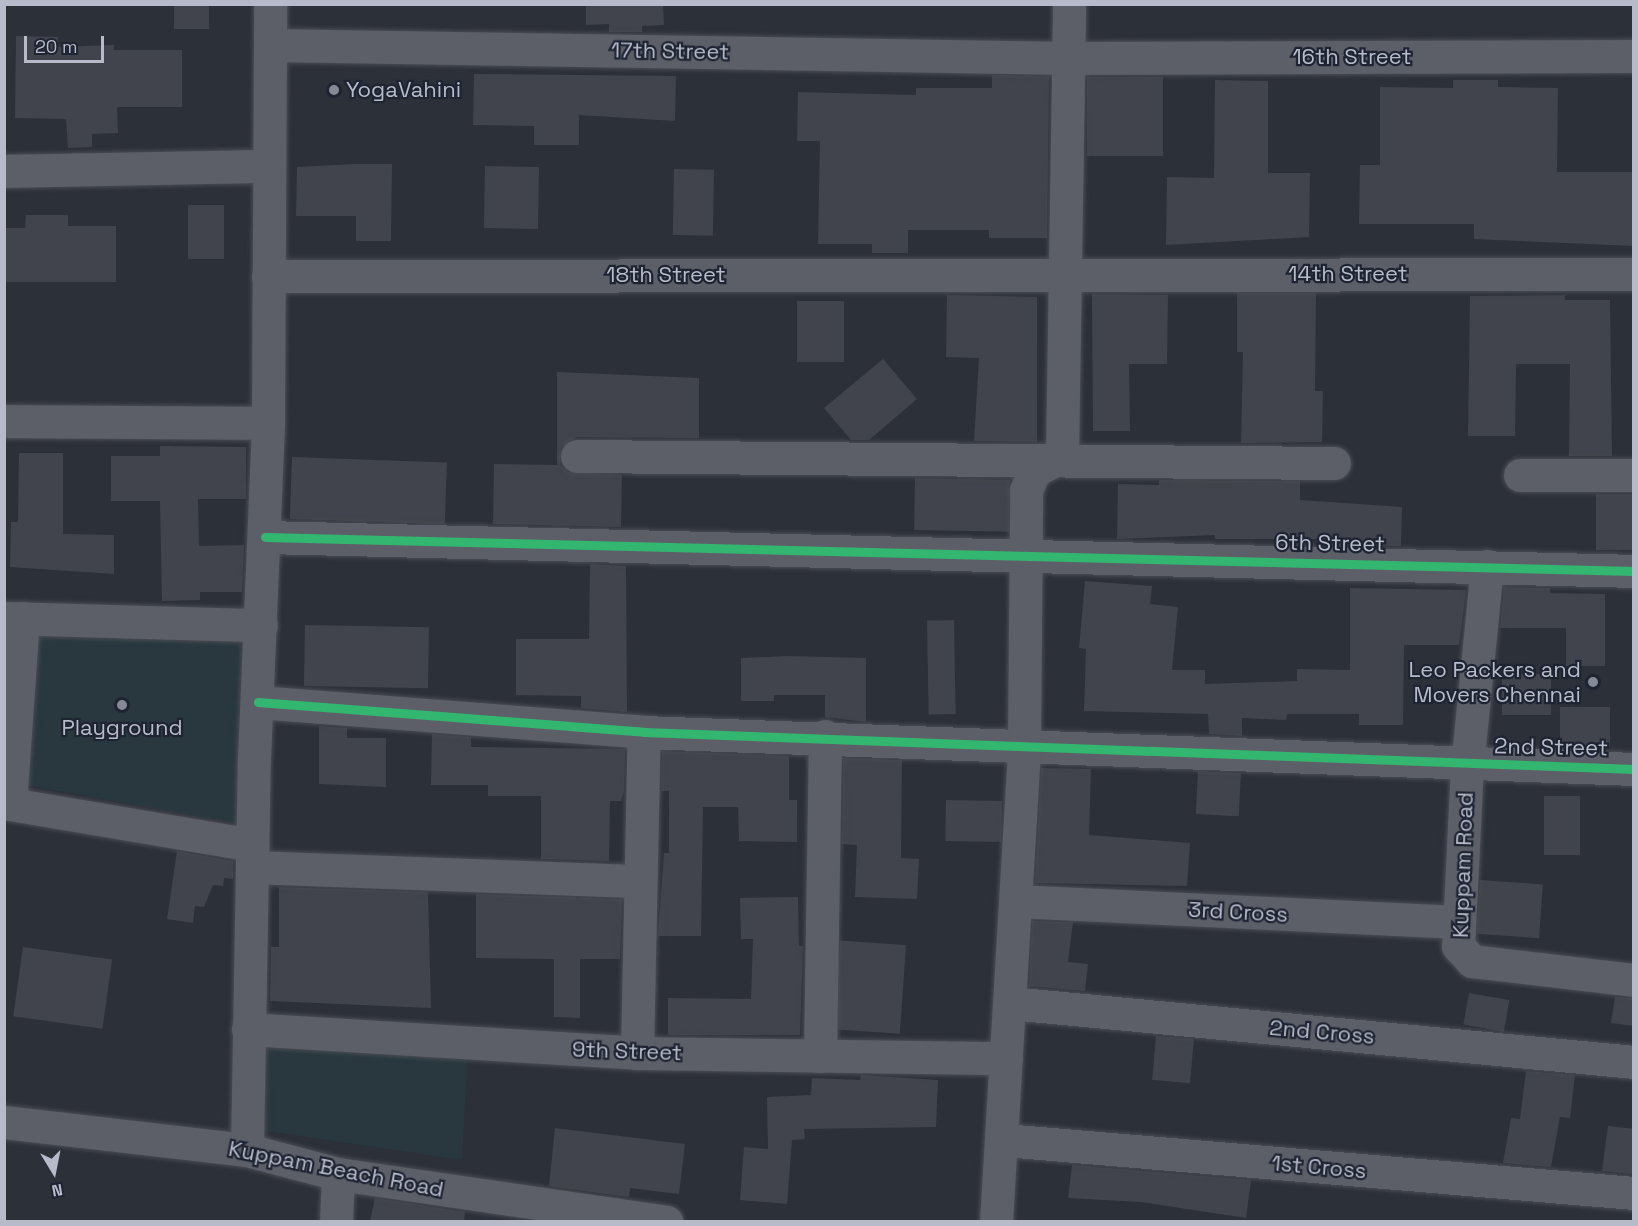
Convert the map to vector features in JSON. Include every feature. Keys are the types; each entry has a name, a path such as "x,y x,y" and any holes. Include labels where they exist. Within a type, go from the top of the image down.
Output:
{"street":[{"path":"247,1150 248,1029 268,423 270,4"},
{"path":"1062,457 1063,273 1070,58 1069,4"},
{"name":"17th Street","path":"271,45 1070,58"},
{"name":"16th Street","path":"1070,58 1634,56"},
{"path":"4,171 269,166"},
{"name":"14th Street","path":"1063,273 1634,274"},
{"name":"18th Street","path":"268,276 1063,273"},
{"path":"4,421 268,423"},
{"path":"577,456 1062,457 1334,463"},
{"path":"996,1221 1004,1140 1006,1058 1024,744 1025,556 1029,479 1035,470 1062,457"},
{"path":"1520,475 1634,476"},
{"name":"6th Street","path":"265,537 1634,571"},
{"name":"Kuppam Road","path":"1487,566 1467,765 1458,946 1472,961 1634,980"},
{"path":"261,625 14,618 10,804 254,856 638,881"},
{"name":"2nd Street","path":"258,702 644,732 825,736 1467,765 1634,769"},
{"path":"637,1053 638,881 644,732"},
{"path":"820,1056 825,736"},
{"name":"3rd Cross","path":"1016,902 1459,922"},
{"name":"2nd Cross","path":"1010,1003 1634,1062"},
{"name":"9th Street","path":"248,1029 637,1053 1006,1058"},
{"name":"Kuppam Beach Road","path":"4,1122 247,1150 338,1174 508,1211 667,1221"},
{"name":"1st Cross","path":"1004,1140 1634,1193"},
{"path":"336,1221 338,1174"}],"shaded area":[{"name":"Playground","path":"4,627 242,630 236,823 5,781"},
{"path":"265,1035 468,1048 462,1160 262,1130"}],"building":[{"path":"174,4 209,4 209,29 174,29"},
{"path":"586,4 663,4 664,25 642,26 642,32 609,32 609,24 586,25"},
{"path":"16,36 58,37 58,47 114,45 114,50 182,50 182,107 117,107 118,133 92,134 92,147 68,148 66,119 15,118"},
{"path":"474,74 676,76 675,121 579,115 579,145 534,145 534,126 473,125"},
{"path":"992,75 1049,76 1047,238 989,238 989,230 908,230 908,253 872,253 872,244 818,244 820,141 797,141 798,92 916,95 916,88 992,88"},
{"path":"1087,77 1163,77 1163,156 1087,156"},
{"path":"1215,80 1268,81 1268,173 1310,173 1309,237 1166,245 1167,177 1214,178"},
{"path":"1453,80 1498,80 1498,87 1558,88 1557,172 1634,172 1634,246 1474,239 1474,224 1359,224 1360,165 1380,165 1380,87 1453,88"},
{"path":"392,164 391,241 356,241 356,216 296,216 297,167"},
{"path":"485,166 539,167 538,229 484,228"},
{"path":"674,169 714,170 713,236 673,235"},
{"path":"188,205 224,205 224,259 188,259"},
{"path":"26,215 68,215 68,226 116,226 116,282 4,282 4,228 25,228"},
{"path":"1237,293 1316,293 1315,391 1323,391 1322,442 1241,443 1243,352 1237,352"},
{"path":"1092,294 1168,295 1167,364 1129,364 1130,431 1093,431"},
{"path":"947,295 1037,297 1037,442 974,441 979,358 946,357"},
{"path":"1565,295 1565,300 1610,300 1612,456 1569,456 1570,364 1516,364 1515,436 1468,436 1470,296"},
{"path":"797,301 844,301 844,362 797,362"},
{"path":"883,359 917,399 869,440 851,440 824,408"},
{"path":"557,372 699,378 699,438 577,437 561,447 560,465 568,472 622,475 621,527 493,524 494,464 557,465"},
{"path":"160,446 246,447 246,499 198,499 199,546 244,545 242,592 200,592 200,600 162,601 160,501 111,501 111,456 160,456"},
{"path":"19,453 63,453 63,534 114,535 114,574 10,567 11,522 18,522"},
{"path":"292,457 447,462 445,524 290,519"},
{"path":"915,478 1010,480 1009,532 914,530"},
{"path":"1159,480 1300,481 1300,500 1402,507 1401,546 1317,544 1317,539 1215,539 1215,535 1117,539 1118,484 1159,485"},
{"path":"1596,494 1634,494 1634,550 1596,550"},
{"path":"590,564 626,566 627,712 581,708 581,696 516,695 516,639 589,639"},
{"path":"1085,581 1152,586 1150,604 1178,607 1172,670 1205,670 1205,684 1297,681 1297,669 1350,670 1350,588 1466,590 1459,645 1404,645 1403,725 1359,725 1359,714 1287,714 1286,720 1242,718 1242,736 1209,734 1208,714 1084,711 1086,649 1079,648"},
{"path":"1504,587 1550,588 1550,593 1605,594 1605,666 1566,666 1566,628 1500,628"},
{"path":"927,620 954,620 956,714 929,714"},
{"path":"305,625 429,627 428,688 304,686"},
{"path":"789,656 866,658 866,722 825,717 825,695 774,695 774,701 741,701 741,658"},
{"path":"1502,674 1551,674 1551,715 1502,715"},
{"path":"1560,707 1610,707 1610,747 1560,747"},
{"path":"319,726 347,728 347,738 386,738 386,787 319,784"},
{"path":"432,734 471,737 471,747 625,749 624,791 621,801 610,801 609,861 541,859 541,796 488,796 488,785 431,785"},
{"path":"662,751 789,756 789,800 797,800 797,842 739,841 738,807 703,807 701,936 658,936 664,853 669,853 669,791 661,791"},
{"path":"843,758 902,760 901,858 919,859 917,899 855,897 857,845 842,844"},
{"path":"1041,768 1091,769 1089,835 1190,843 1187,886 1035,883"},
{"path":"1198,771 1241,773 1239,816 1196,814"},
{"path":"1544,796 1580,796 1580,855 1544,855"},
{"path":"946,800 1002,801 1001,842 945,841"},
{"path":"177,851 233,861 233,879 224,878 223,886 213,885 204,907 195,906 193,923 167,919"},
{"path":"1480,880 1543,884 1539,938 1476,934"},
{"path":"279,887 428,892 431,1008 270,1001 271,947 279,947"},
{"path":"476,894 622,899 620,959 580,959 580,1018 554,1017 554,959 476,958"},
{"path":"798,897 799,946 803,946 800,1035 668,1035 668,998 751,999 753,939 741,939 740,898"},
{"path":"1032,921 1073,922 1068,962 1088,964 1085,991 1029,986"},
{"path":"840,940 906,945 900,1034 834,1029"},
{"path":"23,947 112,960 102,1029 13,1016"},
{"path":"1469,993 1509,1000 1504,1032 1463,1025"},
{"path":"1615,997 1634,998 1634,1026 1611,1023"},
{"path":"1156,1036 1194,1039 1190,1083 1152,1080"},
{"path":"1526,1071 1575,1075 1570,1118 1560,1117 1551,1167 1503,1163 1511,1118 1520,1119"},
{"path":"861,1075 938,1080 936,1127 804,1129 805,1139 792,1140 787,1204 740,1200 744,1147 768,1149 767,1097 811,1095 812,1078 860,1080"},
{"path":"1608,1126 1634,1129 1634,1174 1602,1171"},
{"path":"555,1128 685,1144 679,1194 630,1188 629,1197 549,1186"},
{"path":"1072,1165 1251,1180 1246,1218 1141,1202 1068,1198"},
{"path":"375,1198 465,1212 464,1221 370,1221"}],"cycle path":[{"path":"265,537 1634,571"},
{"path":"258,702 644,732 1634,769"}],"place":[{"name":"YogaVahini","path":"334,90"},
{"name":"Leo Packers and Movers Chennai","path":"1593,682"},
{"name":"Playground","path":"122,705"}]}
